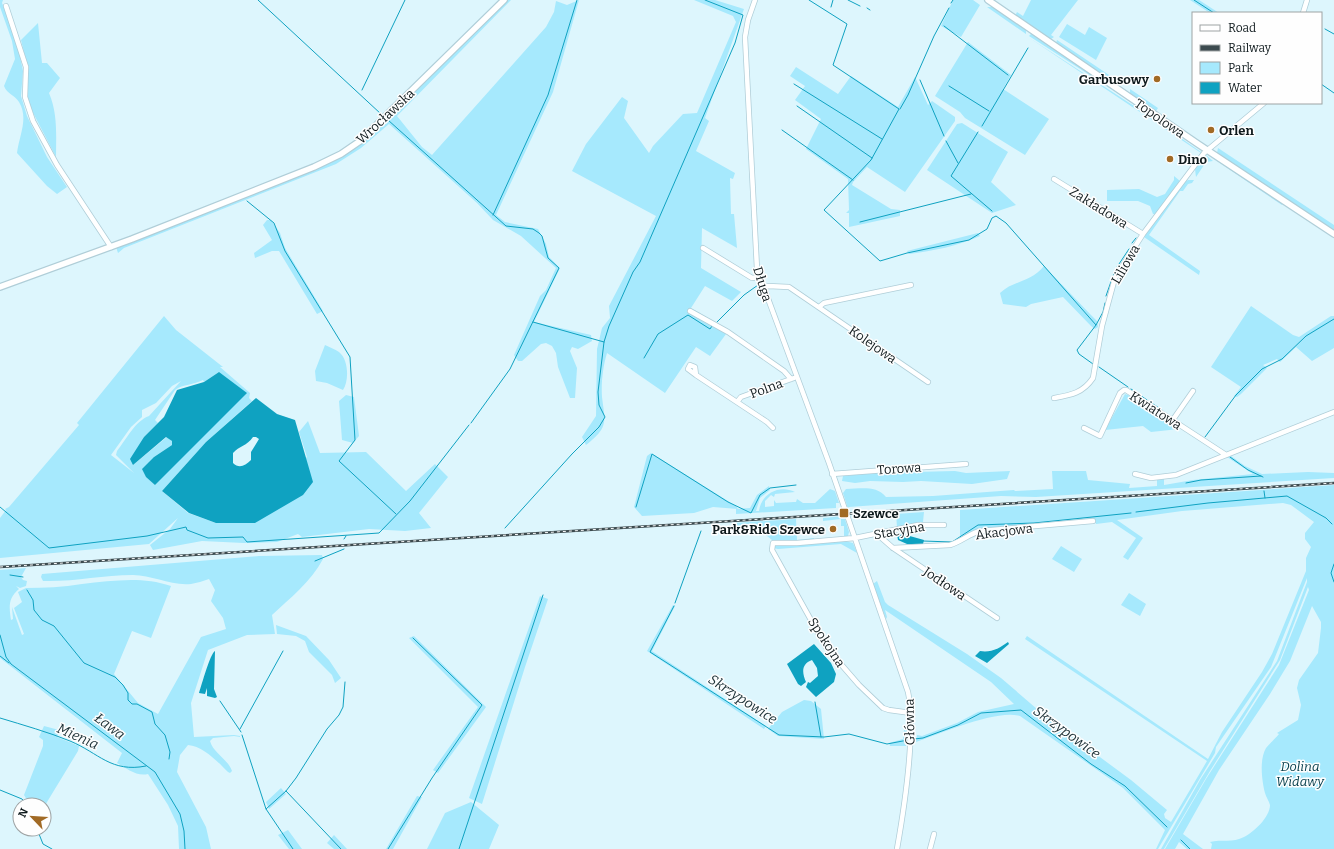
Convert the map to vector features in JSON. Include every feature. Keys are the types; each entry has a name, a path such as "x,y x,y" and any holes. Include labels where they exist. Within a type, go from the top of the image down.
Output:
{"main road":[{"name":"Wrocławska","path":"0,287 111,247 329,160 360,142 504,0"},
{"name":"Topolowa","path":"988,0 1334,234"}],"street":[{"name":"Długa","path":"755,0 748,20 745,46 756,261 759,277 860,554"},
{"path":"1303,12 1307,0"},
{"path":"6,6 26,67 25,97 33,121 57,165 111,247"},
{"name":"Liliowa","path":"1054,398 1077,393 1093,378 1102,326 1115,278 1143,234 1191,169 1208,150 1263,104"},
{"name":"Zakładowa","path":"1054,179 1143,234"},
{"path":"703,248 752,278 759,277"},
{"path":"819,307 824,303 911,285"},
{"name":"Kolejowa","path":"762,288 789,287 928,382"},
{"path":"690,311 728,332 784,371 791,379"},
{"name":"Polna","path":"696,375 773,428"},
{"name":"Polna","path":"737,402 742,397 796,377"},
{"name":"Kwiatowa","path":"1084,428 1100,436 1120,393 1124,390 1226,455"},
{"path":"1172,421 1193,391"},
{"path":"1135,474 1151,478 1169,477 1191,471 1226,455 1334,412"},
{"name":"Torowa","path":"832,474 966,464"},
{"name":"Akacjowa","path":"893,548 950,545 980,531 1093,521"},
{"name":"Stacyjna","path":"773,543 797,543 855,538 918,525 944,525"},
{"name":"Jodłowa","path":"877,534 893,548 997,618"},
{"name":"Spokojna","path":"773,543 772,550 819,634 840,665 858,685 883,708 911,713"},
{"name":"Główna","path":"860,554 906,683 911,713 906,792 898,849"},
{"path":"930,849 934,834"}],"green space":[{"path":"0,0 3,0 2,3 18,47 23,71 21,96 27,116 47,157 67,187 57,194 47,186 17,153 23,114 19,102 7,91 4,86 15,59 12,41 0,7"},
{"path":"507,0 511,0 397,116 422,147 432,155 546,27 554,12 556,1 567,5 579,0 553,92 496,215 505,222 538,229 546,244 549,257 560,268 534,322 591,335 592,341 578,349 572,347 570,351 577,368 575,398 570,398 558,367 556,353 552,346 546,343 541,344 522,361 518,361 514,355 540,296 546,290 556,268 521,236 493,220 477,203 389,124 361,148 336,164 124,248 118,253 116,247 242,198 361,143"},
{"path":"694,0 715,0 744,9 705,118 709,121 696,151 735,173 733,179 730,178 731,214 734,214 737,248 702,228 701,268 741,292 732,301 705,286 691,308 727,329 726,334 710,356 696,347 665,393 607,353 603,369 602,386 604,424 599,433 586,445 582,437 596,416 597,349 602,328 610,318 609,306 656,216 572,171 586,144 622,97 628,101 624,118 649,153 653,146 683,114 697,113 736,22 733,16"},
{"path":"953,0 973,0 980,5 961,37 941,26"},
{"path":"1031,0 1078,0 1051,35 1054,37 1051,39 1015,16 1017,12 1023,16"},
{"path":"1190,0 1199,0 1217,12 1208,12"},
{"path":"987,7 994,7 1026,28 1026,34"},
{"path":"38,23 42,63 47,63 60,78 49,93 55,117 56,157 30,107 27,95 28,69 21,40"},
{"path":"1067,24 1085,35 1089,27 1107,38 1096,60 1059,37"},
{"path":"1031,34 1126,96 1136,105 1029,36"},
{"path":"1028,37 1141,110 1201,153"},
{"path":"1057,40 1115,79 1110,80 1058,45 1056,43"},
{"path":"968,42 1011,75 1003,89 1049,119 1025,155 965,118 960,112 935,96"},
{"path":"796,67 838,94 851,76 898,107 915,77 928,105 932,101 955,117 955,121 905,192 867,167 853,182 852,185 891,209 900,210 900,216 849,227 849,213 846,213 849,210 848,179 806,149 821,119 795,100 805,86 790,76"},
{"path":"1130,89 1158,108 1156,111 1130,94"},
{"path":"962,123 1008,152 991,182 1016,205 992,213 927,170 957,124"},
{"path":"1218,148 1334,225 1334,231 1217,153"},
{"path":"1206,155 1213,161 1206,162 1196,177 1195,169"},
{"path":"1208,155 1283,203 1282,205"},
{"path":"1174,176 1180,181 1156,214 1153,214 1150,206 1138,201 1107,201 1107,190 1139,189 1157,197 1165,194 1174,180"},
{"path":"1188,180 1194,180 1192,183 1188,184 1183,191 1180,191 1149,235 1200,271 1199,275 1144,237 1183,183"},
{"path":"267,220 271,220 280,233 285,248 323,311 317,314 279,251 272,251 255,258 254,253 272,240 263,225"},
{"path":"978,233 980,236 945,248 909,254 907,251"},
{"path":"1044,266 1097,321 1098,327 1095,329 1091,326 1063,297 1031,304 1026,307 1003,304 1000,293 1005,289 1033,276"},
{"path":"1251,306 1293,335 1299,337 1331,316 1334,316 1334,348 1312,361 1296,347 1280,362 1277,359 1263,365 1267,368 1241,394 1237,397 1234,396 1241,387 1211,367"},
{"path":"164,316 176,330 223,367 220,367 250,393 249,398 252,401 206,442 162,491 188,513 216,523 307,457 299,432 308,421 320,453 366,452 406,491 435,464 448,477 419,513 431,528 405,531 369,529 302,537 298,534 277,542 244,543 202,541 153,550 150,545 170,529 178,518 149,544 0,558 0,518 6,510 5,509 9,507 79,425 77,423","holes":["219,372 155,485 154,457 172,445 172,441 167,437 133,465 144,437 158,423 155,420 175,390 203,380 204,382","181,381 149,416 144,418 135,426 117,451 116,455 134,473 111,455 131,427 142,417 142,410 156,403 172,386"]},
{"path":"325,345 339,352 345,360 347,376 343,390 327,383 316,381 315,371"},
{"path":"1125,394 1179,429 1151,432 1143,426 1105,430"},
{"path":"346,395 354,397 359,436 353,443 342,440 339,401"},
{"path":"651,453 736,506 738,509 713,507 694,513 642,516 634,507 647,456"},
{"path":"1231,456 1245,466 1262,474 1308,472 1334,473 1334,478 1036,497 1001,496 849,507 848,509 843,493 846,489 868,488 882,493 886,497 933,496 1014,490 1053,489 1052,471 1086,471 1088,480 1130,484 1129,488 1157,486 1157,480 1164,479 1164,485 1193,480 1253,474 1227,457"},
{"path":"955,471 966,473 1010,471 1007,479 972,484 921,481 870,481 855,483 842,481 843,476 873,473"},
{"name":"Dolina Widawy","path":"1334,485 1334,849 1211,849 1212,844 1210,842 1236,840 1244,837 1257,828 1269,810 1270,805 1265,794 1263,783 1262,758 1266,748 1279,734 1277,733 1298,720 1301,705 1297,688 1299,680 1318,653 1321,622 1312,606 1290,661 1270,694 1219,770 1183,834 1203,849 1187,849 1179,842 1175,849 1165,849 1206,779 1279,665 1309,590 1308,587 1280,660 1210,771 1164,849 1161,849 1200,780 1277,661 1307,582 1307,578 1271,667 1216,747 1215,753 1158,849 1156,849 1165,830 1123,788 1020,716 997,716 983,719 953,728 916,742 917,735 922,736 957,723 978,712 1014,704 991,682 885,610 887,617 886,619 873,584 877,581 885,602 888,605 967,654 1001,678 1051,721 1131,780 1167,810 1164,814 1165,818 1171,822 1207,761 1025,639 1027,636 1208,759 1222,732 1262,672 1272,654 1306,571 1306,558 1311,547 1305,539 1305,533 1314,522 1291,505 1283,503 1182,511 1117,520 1143,538 1128,560 1123,557 1136,538 1112,522 1096,524 1095,520 976,530 960,539 960,510"},
{"path":"769,486 770,490 760,498 756,511 759,511 760,505 767,495 783,489 795,492 775,494 774,497 771,495 765,501 765,507 774,506 774,500 776,503 796,502 797,499 803,503 815,503 830,489 835,491 839,503 836,503 836,508 736,514 736,509 750,508 757,495"},
{"path":"924,512 923,522 897,527 896,514"},
{"path":"844,516 849,532 848,536 844,536 844,526 841,526 841,519 823,521 823,518"},
{"path":"796,519 797,540 814,538 814,541 772,540 760,530 734,526 735,523"},
{"path":"845,541 853,543 857,553 841,544 778,549 773,548 774,544 781,546"},
{"path":"1061,546 1082,559 1074,572 1052,559"},
{"path":"322,555 323,559 312,575 300,589 272,615 275,634 247,635 208,650 191,703 194,737 240,736 213,738 210,741 214,749 232,771 230,773 228,772 205,751 188,745 180,755 177,772 206,827 211,849 179,849 178,826 168,805 148,774 144,775 136,773 117,763 122,753 0,658 0,570 26,568 21,577 23,580 27,581 26,586 20,588 16,586 19,589 15,592 10,603 11,620 13,619 12,607 22,635 24,634 14,608 22,602 18,592 26,588 61,587 126,580 149,581 171,586 151,638 132,631 114,674 138,703 158,714 201,637 226,629 223,618 211,601 215,590 209,579 193,584 184,584 140,575 133,575 43,581 41,577 42,574 259,556"},
{"path":"1129,593 1146,604 1140,616 1121,605"},
{"path":"540,596 548,599 482,804 469,798"},
{"path":"673,605 675,606 652,651 766,726 764,729 647,651"},
{"path":"276,625 306,636 329,660 341,678 335,683 332,675 309,652 305,641 296,636 277,634"},
{"path":"414,636 486,707 438,773 433,770 478,707 409,638"},
{"path":"804,700 811,701 821,709 824,739 778,736 768,729 782,712"},
{"path":"44,726 59,730 57,737 79,746 78,751 50,797 25,797 24,795 43,746 43,740 39,737"},
{"path":"904,730 908,730 906,746 890,746 889,743 903,739"},
{"path":"281,788 286,794 269,809 266,802"},
{"path":"417,796 422,797 393,849 386,849"},
{"path":"471,802 499,825 489,849 427,849 445,813"},
{"path":"288,830 302,849 289,849 278,835"},
{"path":"334,835 347,849 334,849 327,843"}],"water":[{"path":"219,372 247,393 155,485 146,477 142,469 154,457 172,445 172,441 166,437 133,465 130,459 144,437 164,417 177,390 204,382"},
{"path":"256,398 277,414 295,420 313,482 303,495 255,523 216,523 189,513 162,491 206,442","holes":["253,437 259,439 251,452 251,460 242,466 235,465 233,463 233,453"]},
{"path":"899,533 924,540 923,544 907,544 898,540 897,535"},
{"path":"1008,642 1009,644 987,663 975,656 980,651 995,650"},
{"path":"814,644 831,663 836,674 834,682 816,697 806,687 808,682 810,683 818,676 817,668 812,660 804,666 803,672 806,682 801,686 798,684 787,664"},
{"path":"215,651 214,689 217,697 215,698 207,696 207,688 205,694 199,693 209,663"}],"waterway":[{"path":"258,0 381,114"},
{"path":"362,90 405,0"},
{"path":"493,215 548,95 577,0"},
{"path":"505,528 572,454 599,427 605,417 599,405 598,392 604,342 609,326 633,272 640,262 735,43 743,15 705,0"},
{"path":"809,0 847,24 833,65 899,109 871,160 824,210 880,261 907,253 969,240 987,229 992,218 996,216 1006,223 1096,325 1077,350 1079,354 1093,364"},
{"path":"831,7 833,0"},
{"path":"848,0 860,6"},
{"path":"1194,0 1212,12"},
{"path":"900,109 908,95 934,36 949,8"},
{"path":"944,26 1008,75"},
{"path":"1325,29 1334,34"},
{"path":"982,126 1028,48"},
{"path":"920,80 944,136"},
{"path":"794,84 882,139"},
{"path":"1322,85 1334,93"},
{"path":"949,86 989,111"},
{"path":"797,106 872,158"},
{"path":"388,120 506,226 533,229 539,233 542,236 548,258 559,268 510,369 471,423"},
{"path":"782,130 853,180"},
{"path":"978,132 951,176 992,211"},
{"path":"946,141 958,163"},
{"path":"860,222 971,194"},
{"path":"247,201 274,223 285,251 350,357 355,440 339,461 396,514"},
{"path":"1132,243 1136,238"},
{"path":"1117,267 1129,249"},
{"path":"1106,296 1114,273"},
{"path":"717,322 744,295 758,285"},
{"path":"1096,325 1103,312 1105,303"},
{"path":"644,358 658,334 688,315 710,329 712,326"},
{"path":"1205,437 1236,395 1262,369 1282,359 1306,336 1334,319"},
{"path":"533,322 604,342"},
{"path":"1099,367 1128,387"},
{"path":"1131,389 1147,400"},
{"path":"1150,402 1162,410"},
{"path":"0,507 49,548 147,536 186,527 187,530 208,538 243,537 247,542 379,533 410,501 469,425"},
{"path":"636,507 652,454 728,502 751,513 760,495 770,488 796,485"},
{"path":"1230,457 1248,470 1263,477"},
{"path":"1186,483 1201,480 1261,476"},
{"path":"1264,491 1265,498"},
{"path":"1136,512 1208,503 1287,496 1326,518 1332,524"},
{"path":"923,541 952,542 978,525 1034,523 1131,513"},
{"name":"Skrzypowice","path":"675,603 701,531"},
{"path":"315,561 344,549"},
{"path":"1334,564 1331,573 1334,582"},
{"name":"Ława","path":"10,575 23,577"},
{"name":"Ława","path":"27,590 33,600 34,610 42,620 54,626 84,663 115,677 123,685 128,693 128,700 132,704 137,704 152,712 155,724 165,735 170,752 169,759"},
{"path":"459,849 543,595"},
{"name":"Skrzypowice","path":"674,606 650,652 779,735 824,737 849,734 887,744 908,740"},
{"name":"Ława","path":"0,635 6,657 11,664 155,772 180,814 184,831 185,849"},
{"path":"388,849 432,778 482,705 413,638"},
{"path":"240,729 283,651"},
{"name":"Ława","path":"0,656 9,663"},
{"path":"293,849 266,809 286,791 327,729 339,715 343,707 345,682"},
{"path":"220,701 241,732"},
{"path":"815,702 821,737"},
{"name":"Skrzypowice","path":"914,739 923,738 958,725 981,713 1021,710 1091,764 1125,786 1167,827"},
{"name":"Mienia","path":"0,718 70,741 106,761 123,767 146,766"},
{"path":"242,735 266,809"},
{"path":"0,790 17,797"},
{"path":"286,791 341,849"},
{"path":"40,837 43,844 52,849"},
{"name":"Skrzypowice","path":"1181,840 1190,849"}],"railway":[{"path":"0,567 1334,483"}],"place":[{"name":"Garbusowy","path":"1157,79"},
{"name":"Orlen","path":"1211,130"},
{"name":"Dino","path":"1170,159"},
{"name":"Szewce","path":"844,513"},
{"name":"Park&Ride Szewce","path":"833,529"}]}
